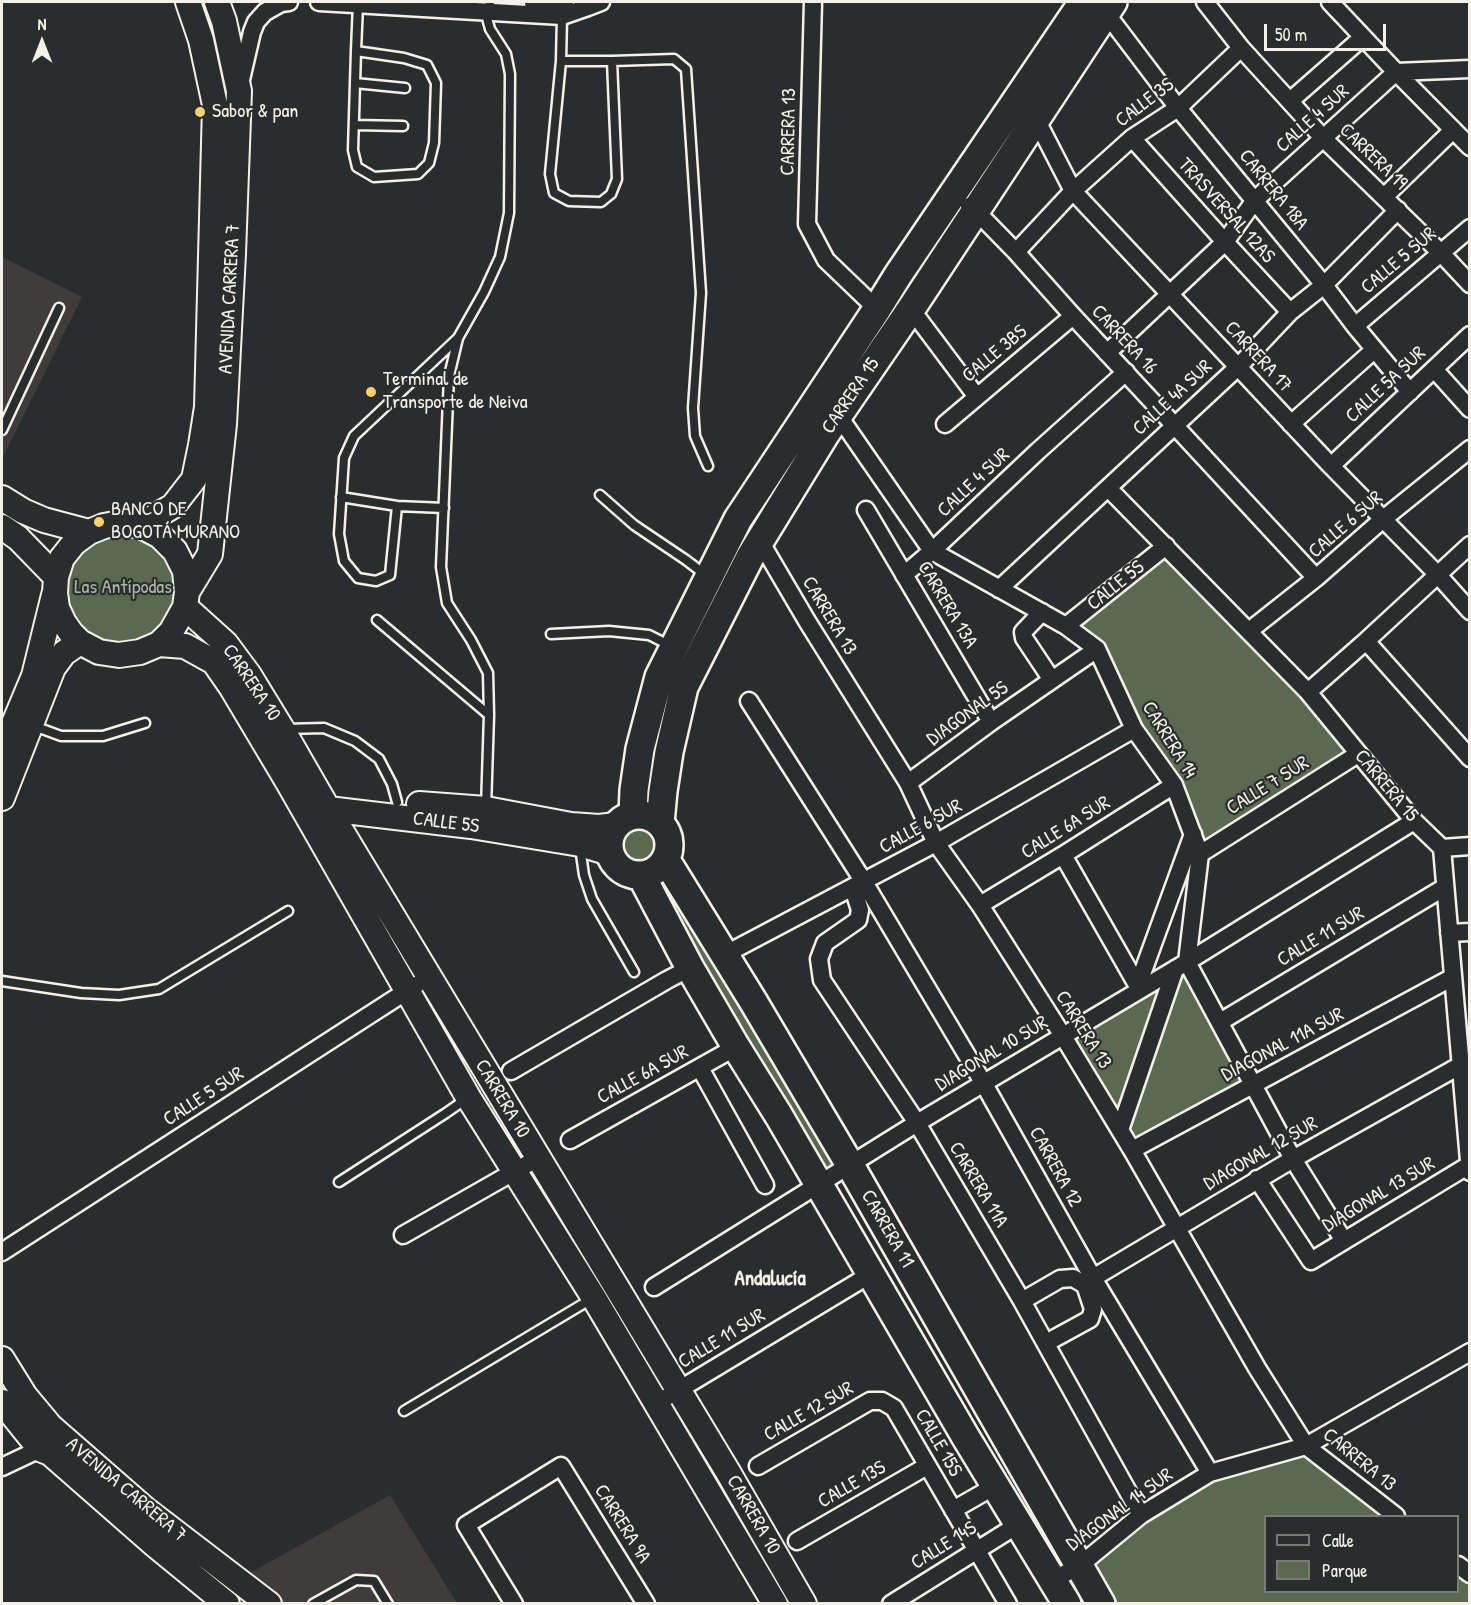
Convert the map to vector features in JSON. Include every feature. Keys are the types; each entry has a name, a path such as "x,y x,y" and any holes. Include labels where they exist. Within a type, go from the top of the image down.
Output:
{"main road":[{"name":"AVENIDA CARRERA 7","path":"120,523 151,519 173,506 194,479 207,407 215,105 201,40 188,2"},
{"name":"AVENIDA CARRERA 7","path":"186,600 210,554 224,424 237,166 238,91 224,21 217,2"},
{"name":"CARRERA 15","path":"660,823 669,752 684,687 750,557 826,433 1036,119 1101,5"},
{"name":"CARRERA 15","path":"624,820 634,790 640,749 658,677 738,519 952,195 1101,5"},
{"path":"2,498 44,520 89,532"},
{"path":"2,527 18,538 55,585 57,608 64,623 80,642 99,652 119,655 140,652 159,644 171,632 186,600 185,571 176,551 160,536 141,526 120,523 104,526 89,532 74,543 62,558 55,585 34,676 2,752"},
{"name":"CARRERA 10","path":"186,600 226,644 249,675 282,729 298,780"},
{"path":"2,798 53,668 64,653 80,642"},
{"name":"CARRERA 10","path":"159,644 185,646 214,662 298,780 408,992 468,1097 594,1298 775,1604"},
{"name":"CALLE 5S","path":"298,780 344,797 398,802 485,819 610,853"},
{"name":"CALLE 5S","path":"298,780 302,797 312,804 328,809 599,827 624,820"},
{"name":"CARRERA 10","path":"328,809 679,1390 804,1604"},
{"path":"643,815 652,817 660,823 669,840 666,860 651,872 641,875 631,874 622,869 610,853 611,834 624,820 643,815"},
{"name":"CARRERA 11","path":"666,860 850,1166 1101,1604"},
{"name":"CARRERA 11","path":"641,875 690,968 736,1047 779,1116 965,1436 1066,1604"},
{"name":"AVENIDA CARRERA 7","path":"2,1359 25,1396 50,1426 145,1509 258,1601"},
{"name":"AVENIDA CARRERA 7","path":"2,1402 40,1449 50,1453 155,1545 227,1604"}],"street":[{"path":"238,91 256,22 265,12 280,3 289,2"},
{"path":"319,2 563,9 588,8 601,2"},
{"path":"504,2 552,4 563,9"},
{"name":"CARRERA 13","path":"813,2 807,224 826,260 877,309"},
{"name":"CARRERA 19","path":"1205,2 1242,48 1324,139 1470,284"},
{"path":"1330,2 1470,147"},
{"name":"CARRERA 18A","path":"1101,5 1178,108 1410,392"},
{"path":"1290,101 1363,37"},
{"name":"CALLE 3S","path":"1016,252 1073,191 1132,138 1178,108 1242,48"},
{"path":"1396,72 1470,69"},
{"name":"CALLE 4 SUR","path":"1107,353 1225,242 1255,200 1396,72"},
{"name":"CARRERA 17","path":"1036,119 1073,191 1470,611"},
{"path":"1384,197 1454,130"},
{"name":"TRASVERSAL 12AS","path":"1132,138 1290,312"},
{"name":"CARRERA 16","path":"952,195 975,210 1016,252 1316,578"},
{"name":"CALLE 4A SUR","path":"999,589 1239,366 1290,312 1324,285 1398,210"},
{"name":"CALLE 5 SUR","path":"1355,326 1470,228"},
{"path":"911,309 977,397"},
{"name":"CALLE 3BS","path":"945,424 1073,316"},
{"name":"CALLE 5A SUR","path":"1331,466 1470,335"},
{"path":"1291,424 1374,350"},
{"path":"1434,369 1470,409"},
{"name":"CALLE 4 SUR","path":"904,575 1126,372"},
{"name":"CARRERA 14","path":"838,416 932,551 1066,626 1097,649 1134,729 1174,785 1200,854 1181,965 1120,1130"},
{"name":"CALLE 6 SUR","path":"1249,632 1470,449"},
{"name":"CARRERA 15","path":"1108,488 1308,692 1414,820 1442,848"},
{"name":"CARRERA 13A","path":"866,510 991,722"},
{"name":"CARRERA 13","path":"760,541 908,783 936,843 980,905 1063,1036 1177,1227 1257,1368 1306,1446 1395,1515"},
{"path":"1308,692 1470,545"},
{"name":"CALLE 5S","path":"1066,626 1166,546"},
{"path":"1042,612 1023,632 1023,638 1053,680 1097,649"},
{"path":"1366,641 1470,758"},
{"name":"DIAGONAL 5S","path":"908,783 1053,680"},
{"name":"CARRERA 12","path":"750,701 858,885 984,1084 1089,1281 1210,1473"},
{"name":"CALLE 6 SUR","path":"724,955 936,843 1134,729"},
{"name":"CALLE 7 SUR","path":"1200,854 1358,754"},
{"name":"CALLE 6A SUR","path":"980,905 1174,785"},
{"name":"DIAGONAL 10 SUR","path":"654,1287 1414,820"},
{"path":"1139,987 1193,834"},
{"path":"1470,846 1442,848 1454,977 1463,1008 1470,1172"},
{"path":"1063,855 1139,987"},
{"name":"CARRERA 11A","path":"858,885 860,910 858,920 825,943 819,959 822,980 917,1124 1022,1301 1141,1515"},
{"name":"CALLE 11 SUR","path":"1220,1023 1445,887"},
{"path":"1449,933 1470,932"},
{"path":"1181,965 1220,1023 1293,1159 1344,1241"},
{"path":"511,1071 690,968"},
{"name":"CALLE 5 SUR","path":"2,1252 408,992 429,976"},
{"name":"DIAGONAL 11A SUR","path":"1132,1150 1454,977"},
{"name":"CALLE 6A SUR","path":"570,1140 736,1047"},
{"name":"DIAGONAL 12 SUR","path":"1089,1281 1257,1179 1465,1064"},
{"path":"700,1068 765,1185"},
{"path":"404,1235 538,1158"},
{"name":"DIAGONAL 13 SUR","path":"1257,1179 1311,1261 1469,1165"},
{"name":"CALLE 11 SUR","path":"657,1403 871,1274"},
{"path":"1022,1301 1060,1279 1073,1278 1089,1281 1093,1309 1090,1319 1046,1343"},
{"name":"DIAGONAL 14 SUR","path":"1053,1580 1079,1566 1141,1515 1210,1473 1306,1446 1470,1352"},
{"name":"CALLE 12 SUR","path":"758,1466 870,1401 882,1401"},
{"name":"CALLE 15S","path":"882,1401 894,1408 1008,1604"},
{"path":"2,1467 40,1449 58,1432"},
{"name":"CARRERA 9A","path":"514,1604 466,1525 561,1466 646,1604"},
{"name":"CALLE 13S","path":"797,1541 927,1466"},
{"name":"CALLE 15S","path":"953,1510 995,1486"},
{"name":"CALLE 14S","path":"891,1604 1019,1524"}],"lane":[{"path":"356,51 404,58 427,65 436,83 434,143 429,163 418,174 374,177 357,167 353,150 356,51 358,4"},
{"path":"485,819 489,715 488,673 471,640 447,603 441,567 449,376 458,338 484,292 500,257 509,213 510,74 506,54 490,29 487,18 488,6"},
{"path":"563,9 561,61 550,174 554,193 569,201 601,202 611,194 617,179 612,61"},
{"path":"561,61 674,59 686,69 701,293 693,408 694,436 708,466"},
{"path":"355,83 405,88"},
{"path":"354,125 403,126"},
{"path":"2,430 59,308"},
{"path":"397,506 390,575 376,580 358,578 344,561 339,534 344,458 354,436 458,338"},
{"path":"600,495 634,525 708,577"},
{"path":"341,497 397,506 444,508"},
{"path":"377,620 489,715"},
{"path":"551,634 609,631 649,635 672,647"},
{"path":"31,724 61,736 103,736 145,723"},
{"path":"282,729 324,728 355,741 379,759 398,802"},
{"path":"580,844 584,875 592,899 634,972"},
{"path":"2,981 81,993 119,995 159,989 288,911"},
{"path":"339,1182 468,1097"},
{"path":"404,1411 594,1298"},
{"path":"313,1604 356,1580 374,1581 388,1604"}],"shaded area":[{"path":"2,257 82,297 2,459"},
{"path":"390,1495 457,1603 282,1603 248,1574"}],"green space":[{"name":"Las Antípodas","path":"130,531 160,544 181,588 161,631 131,645 99,641 85,632 74,620 67,605 67,572 74,557 98,536"},
{"path":"1166,546 1358,754 1200,854 1097,649 1066,626"},
{"path":"640,826 652,831 657,843 652,855 640,860 628,855 623,843 628,831"},
{"path":"663,873 664,879 834,1165 824,1172 655,884 657,877"},
{"path":"1185,973 1246,1082 1135,1143 1069,1038 1138,996"},
{"path":"1295,1450 1382,1515 1264,1515 1264,1593 1459,1593 1459,1574 1469,1583 1469,1603 1109,1603 1087,1566 1146,1518 1212,1478"}],"place":[{"name":"Sabor & pan","path":"200,112"},
{"name":"Terminal de Transporte de Neiva","path":"371,392"},
{"name":"BANCO DE BOGOTÁ MURANO","path":"99,522"}],"district":[{"name":"Andalucía","path":"770,1279"}]}
